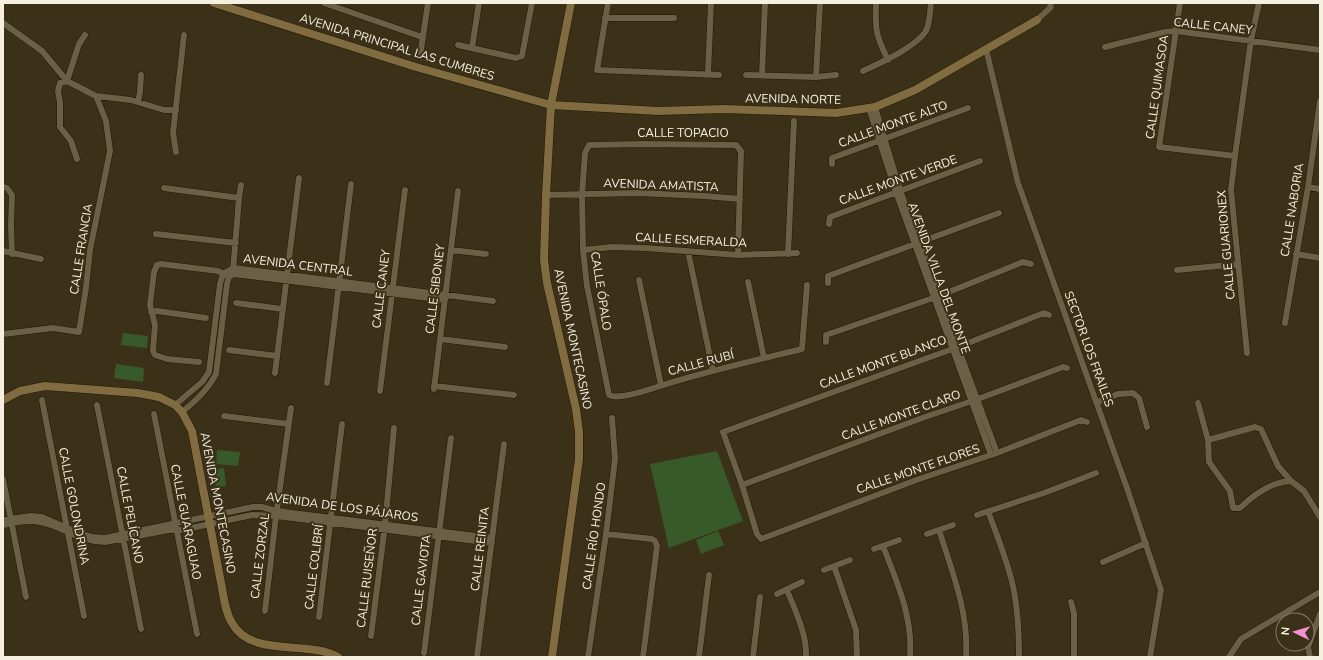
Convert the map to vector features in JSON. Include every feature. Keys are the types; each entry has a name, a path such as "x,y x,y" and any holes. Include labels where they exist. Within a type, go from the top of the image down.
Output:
{"street":[{"name":"AVENIDA PRINCIPAL LAS CUMBRES","path":"214,3 407,64 551,105"},
{"path":"324,3 336,5 422,37"},
{"path":"420,56 428,3"},
{"path":"472,48 479,3"},
{"path":"458,44 516,58 522,56 532,3"},
{"name":"AVENIDA MONTECASINO","path":"552,657 579,459 579,432 576,409 545,270 546,195 551,105 571,3"},
{"path":"608,3 597,70 719,75"},
{"path":"708,74 711,3"},
{"path":"762,75 765,3"},
{"path":"816,77 820,3"},
{"path":"876,3 875,26 878,40 888,60"},
{"path":"863,71 888,60 920,38 926,30 930,18 930,3"},
{"path":"1037,20 1050,8 1050,3"},
{"name":"CALLE QUIMASOA","path":"1180,3 1159,147 1235,156"},
{"name":"CALLE GUARIONEX","path":"1247,353 1232,190 1235,156 1251,40 1259,3"},
{"path":"606,18 674,18"},
{"name":"AVENIDA NORTE","path":"551,105 658,111 725,109 830,113 872,108 915,90 1037,20"},
{"path":"3,22 42,51 67,81 96,96 131,100 164,110 176,110"},
{"name":"CALLE CANEY","path":"1105,48 1165,32 1176,31 1320,50"},
{"path":"67,81 79,44 85,35"},
{"path":"176,152 173,133 184,35"},
{"name":"SECTOR LOS FRAILES","path":"986,49 1018,184 1097,402 1161,590 1150,657"},
{"path":"138,102 141,74"},
{"path":"746,75 816,77 836,75"},
{"path":"67,81 60,83 58,91 60,103 60,127 71,141 77,158"},
{"name":"CALLE FRANCIA","path":"3,334 53,328 79,332 90,250 110,151 106,121 96,96"},
{"name":"CALLE NABORIA","path":"1284,323 1319,120 1320,101"},
{"name":"AVENIDA VILLA DEL MONTE","path":"872,108 898,191 994,454"},
{"name":"CALLE MONTE ALTO","path":"832,164 832,158 968,108"},
{"path":"788,254 794,121"},
{"name":"CALLE TOPACIO","path":"589,145 734,144 741,151 738,255"},
{"name":"CALLE ÓPALO","path":"589,145 585,153 582,195 583,250 587,286 608,392"},
{"name":"CALLE MONTE VERDE","path":"829,224 830,217 980,161"},
{"path":"275,373 299,178"},
{"path":"327,383 351,184"},
{"path":"175,405 198,386 209,372 220,284 230,273 236,243 241,185"},
{"path":"4,187 7,188 12,194 12,254"},
{"path":"1308,187 1320,189"},
{"path":"164,188 239,198"},
{"name":"CALLE CANEY","path":"380,391 405,190"},
{"name":"CALLE SIBONEY","path":"458,191 434,388 514,395"},
{"name":"AVENIDA AMATISTA","path":"546,195 645,193 704,196 740,200"},
{"path":"828,283 828,276 999,213"},
{"path":"156,234 236,243"},
{"name":"CALLE ESMERALDA","path":"583,250 612,247 738,255 797,253"},
{"path":"451,250 486,254"},
{"path":"3,251 41,259"},
{"path":"688,251 712,371"},
{"path":"1296,254 1320,258"},
{"path":"826,342 826,335 937,297 1023,262 1031,264"},
{"path":"199,362 167,359 155,355 155,325 150,305 154,272 157,265 161,264 230,273"},
{"path":"1177,270 1238,264"},
{"name":"AVENIDA CENTRAL","path":"182,412 198,399 211,385 216,374 227,284 230,273 286,277 392,291 493,301"},
{"path":"639,280 661,385"},
{"path":"748,282 764,358"},
{"name":"CALLE RUBÍ","path":"608,392 610,395 617,397 712,371 802,349 807,285"},
{"path":"236,304 282,309"},
{"path":"152,312 157,311 206,318"},
{"name":"CALLE MONTE BLANCO","path":"742,485 723,432 955,348 1044,313 1049,315"},
{"path":"215,329 222,329"},
{"path":"440,339 505,347"},
{"path":"213,344 220,345"},
{"path":"229,350 277,356"},
{"name":"CALLE MONTE CLARO","path":"742,485 925,417 975,401 1063,367 1067,368"},
{"name":"AVENIDA MONTECASINO","path":"3,400 20,392 45,386 138,393 160,397 175,405 182,412 192,431 222,588 227,609 233,624 242,634 256,643 274,647 320,650 338,657"},
{"path":"1097,402 1118,394 1133,393 1138,398 1147,427"},
{"name":"CALLE GOLONDRINA","path":"42,400 84,616"},
{"path":"1198,403 1208,440 1209,462 1230,491 1233,508 1240,508 1261,491 1279,482 1290,481"},
{"name":"CALLE PELÍCANO","path":"97,405 141,630"},
{"name":"CALLE ZORZAL","path":"265,611 276,513 291,408"},
{"name":"CALLE GUARAGUAO","path":"154,414 197,634"},
{"path":"224,416 289,424"},
{"name":"CALLE RÍO HONDO","path":"588,657 606,534 615,459 612,418"},
{"name":"CALLE MONTE FLORES","path":"742,485 757,534 761,539 919,478 994,454 1081,420 1087,422"},
{"name":"CALLE COLIBRÍ","path":"319,617 342,424"},
{"path":"1208,440 1255,427 1261,429 1278,466 1290,481 1304,491 1320,517"},
{"name":"CALLE RUISEÑOR","path":"370,636 384,527 394,428"},
{"name":"CALLE GAVIOTA","path":"424,653 451,438"},
{"name":"CALLE REINITA","path":"477,657 504,444"},
{"path":"977,515 1044,493 1096,473"},
{"path":"3,479 26,597"},
{"name":"AVENIDA DE LOS PÁJAROS","path":"3,525 11,521 31,516 42,517 68,530 92,537 123,537 209,521 253,507 262,507 276,513 492,540"},
{"path":"988,511 1011,579 1018,621 1019,657"},
{"name":"AVENIDA DE LOS PÁJAROS","path":"3,520 11,521"},
{"path":"927,534 953,525"},
{"path":"939,530 960,597 966,638 966,657"},
{"path":"606,534 652,539 655,541 657,546 643,657"},
{"path":"874,549 899,540"},
{"path":"1103,562 1146,543"},
{"path":"883,546 906,608 910,634 910,657"},
{"path":"824,570 850,560"},
{"path":"834,566 856,630 857,657"},
{"path":"699,657 709,575"},
{"path":"777,594 802,582"},
{"path":"787,590 804,632 806,657"},
{"path":"1229,657 1241,639 1320,592"},
{"path":"753,657 760,597"},
{"path":"1071,602 1074,612 1074,657"},
{"path":"1310,657 1308,647 1320,614"}],"green space":[{"path":"123,333 148,336 147,348 121,345"},
{"path":"116,364 144,368 143,382 114,378"},
{"path":"217,450 240,452 238,466 216,464"},
{"path":"717,451 743,521 669,548 650,464"},
{"path":"224,468 226,486 216,487 214,469"},
{"path":"718,531 724,545 701,554 696,540"}]}
